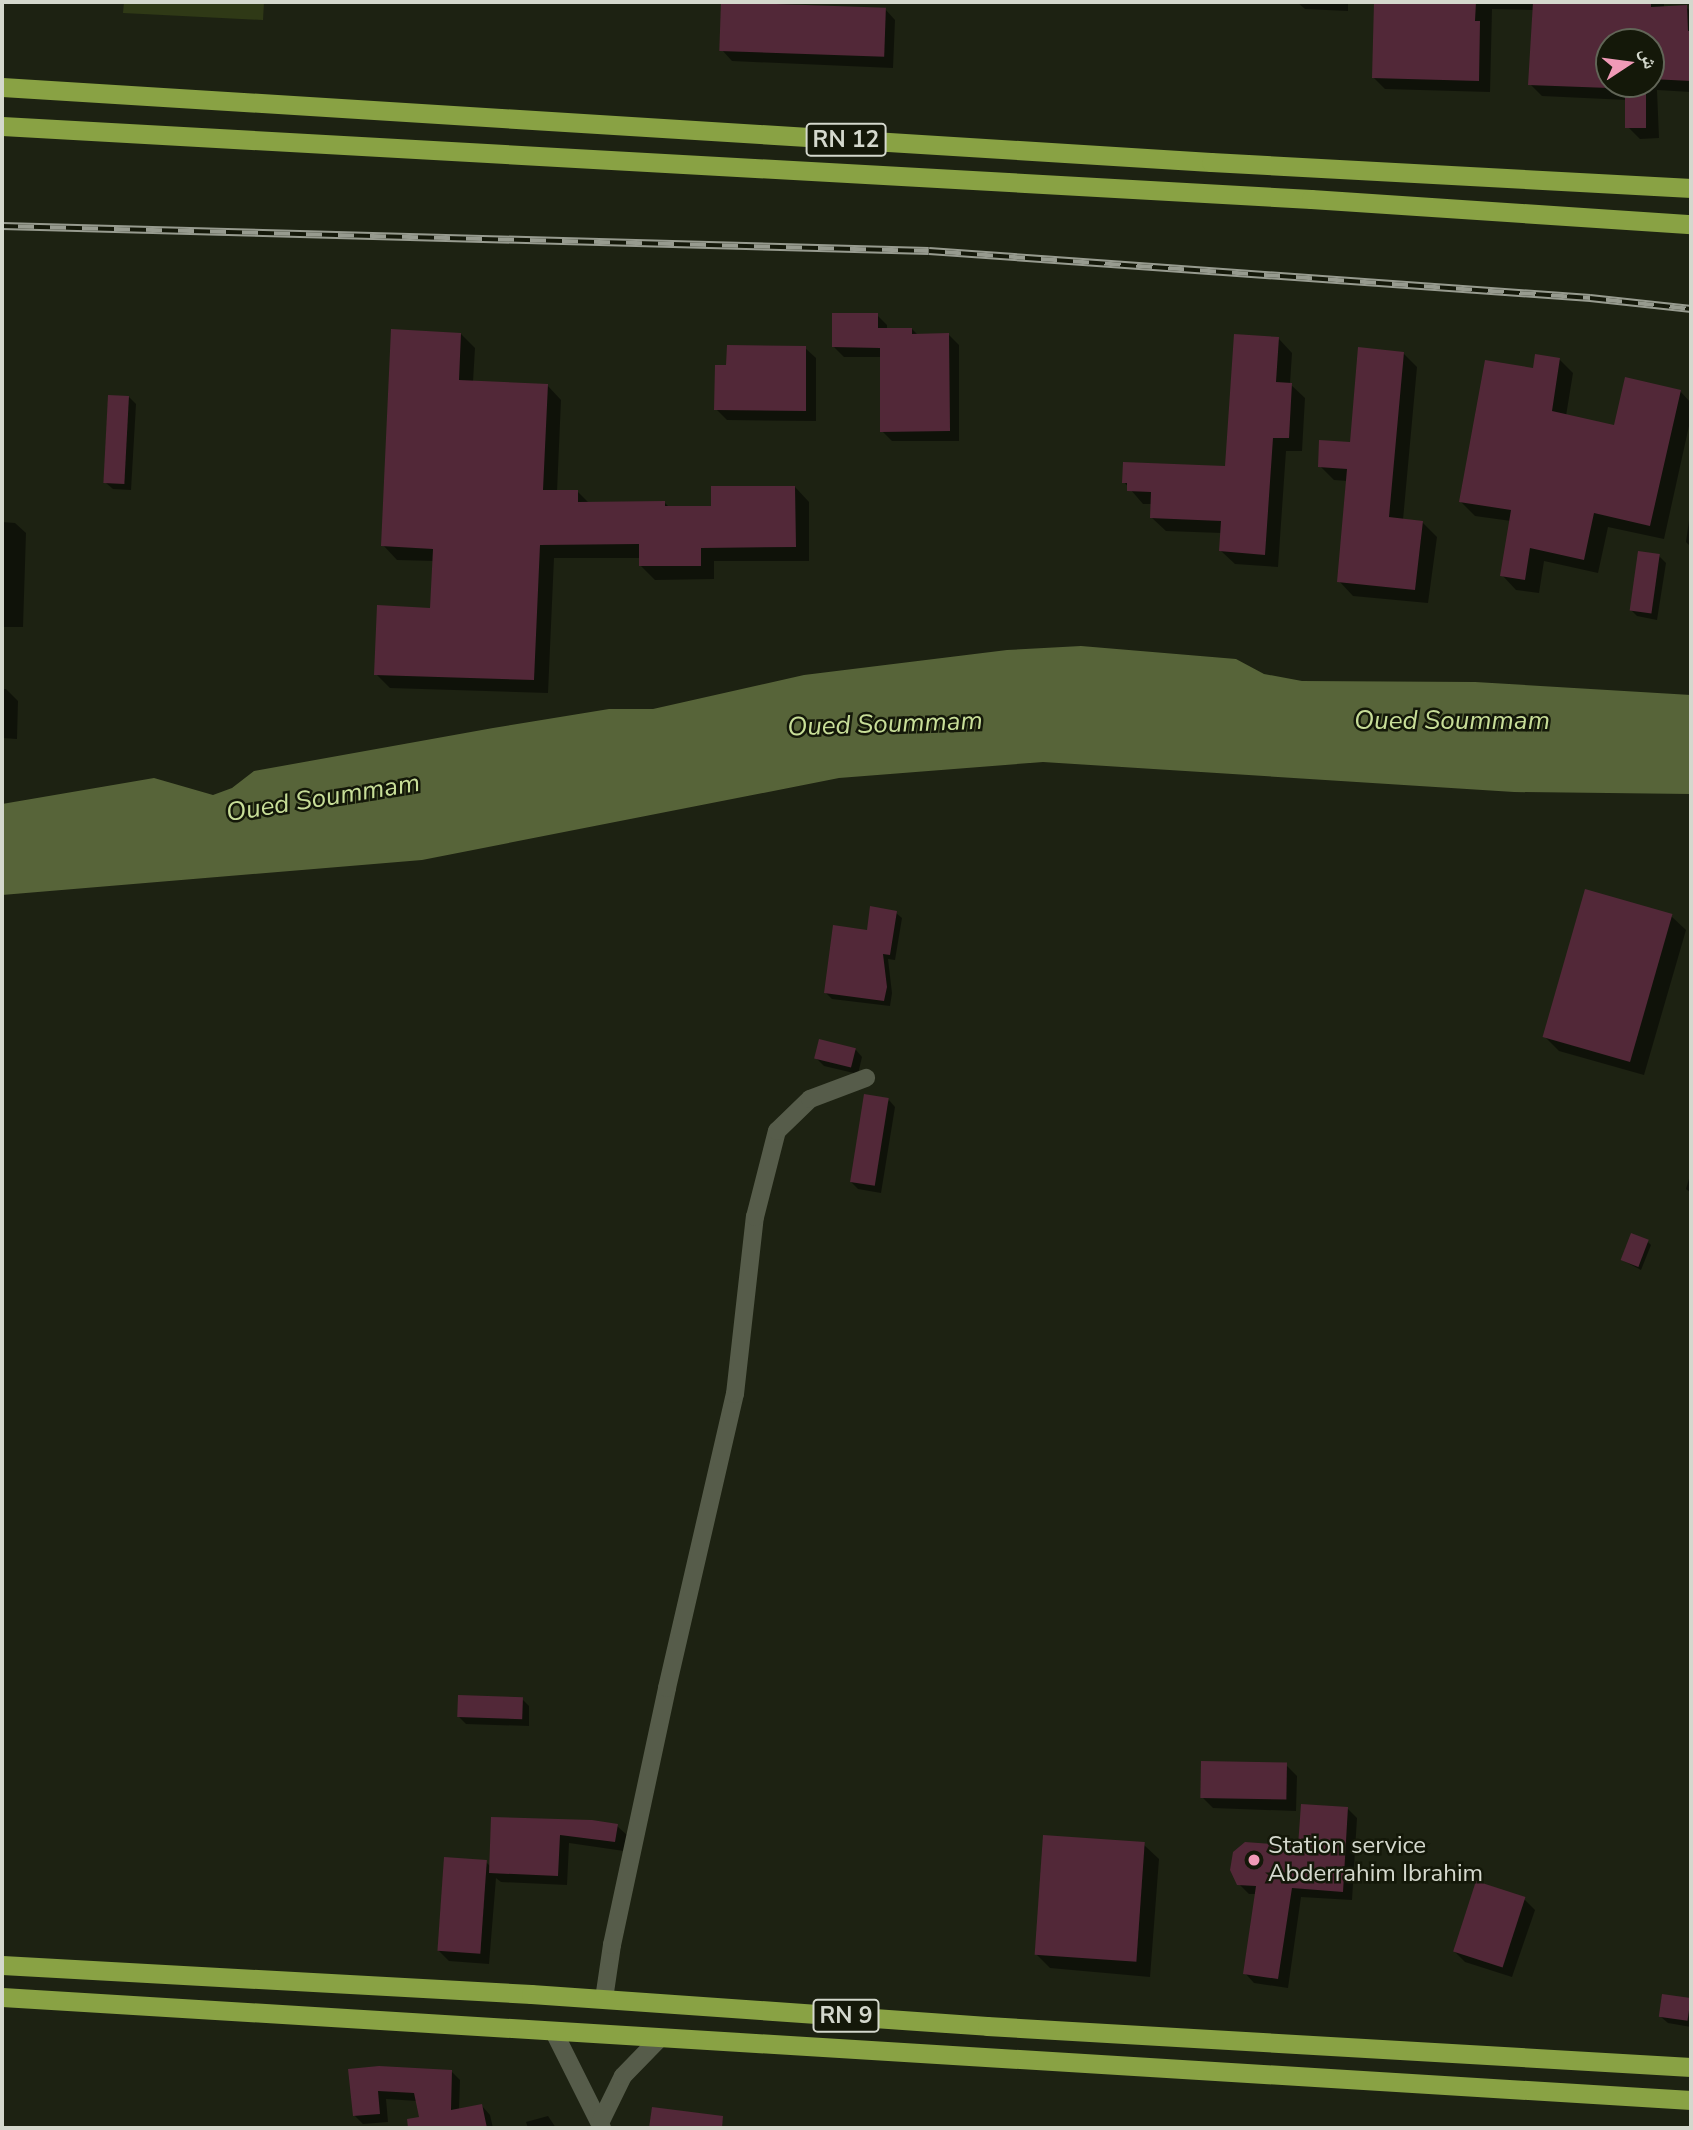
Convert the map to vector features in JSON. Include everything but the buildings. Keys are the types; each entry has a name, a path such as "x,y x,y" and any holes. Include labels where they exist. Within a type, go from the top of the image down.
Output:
{"highway":[{"name":"RN 12","path":"2,87 1197,162 1691,188"},
{"name":"RN 12","path":"2,126 1311,199 1691,225"},
{"name":"RN 9","path":"2,1965 604,1999 987,2026 1691,2067"},
{"name":"RN 9","path":"2,1997 659,2039 1691,2099"}],"street":[{"path":"604,1999 612,1945 667,1688 735,1394 755,1217 777,1131 810,1099 866,1078"},
{"path":"554,2032 601,2126"},
{"path":"601,2126 623,2076 659,2039"}],"shaded area":[{"path":"124,2 264,2 263,20 123,13"}],"water":[{"name":"Oued Soummam","path":"1081,646 1236,659 1264,674 1302,681 1475,682 1691,695 1691,794 1514,792 1043,762 839,778 422,860 2,895 2,804 154,778 213,795 232,788 254,771 493,728 609,709 653,709 804,675 1007,650"}],"railway":[{"path":"2,226 929,251 1590,298 1691,309"}],"place":[{"name":"Station service Abderrahim Ibrahim","path":"1254,1860"}]}
